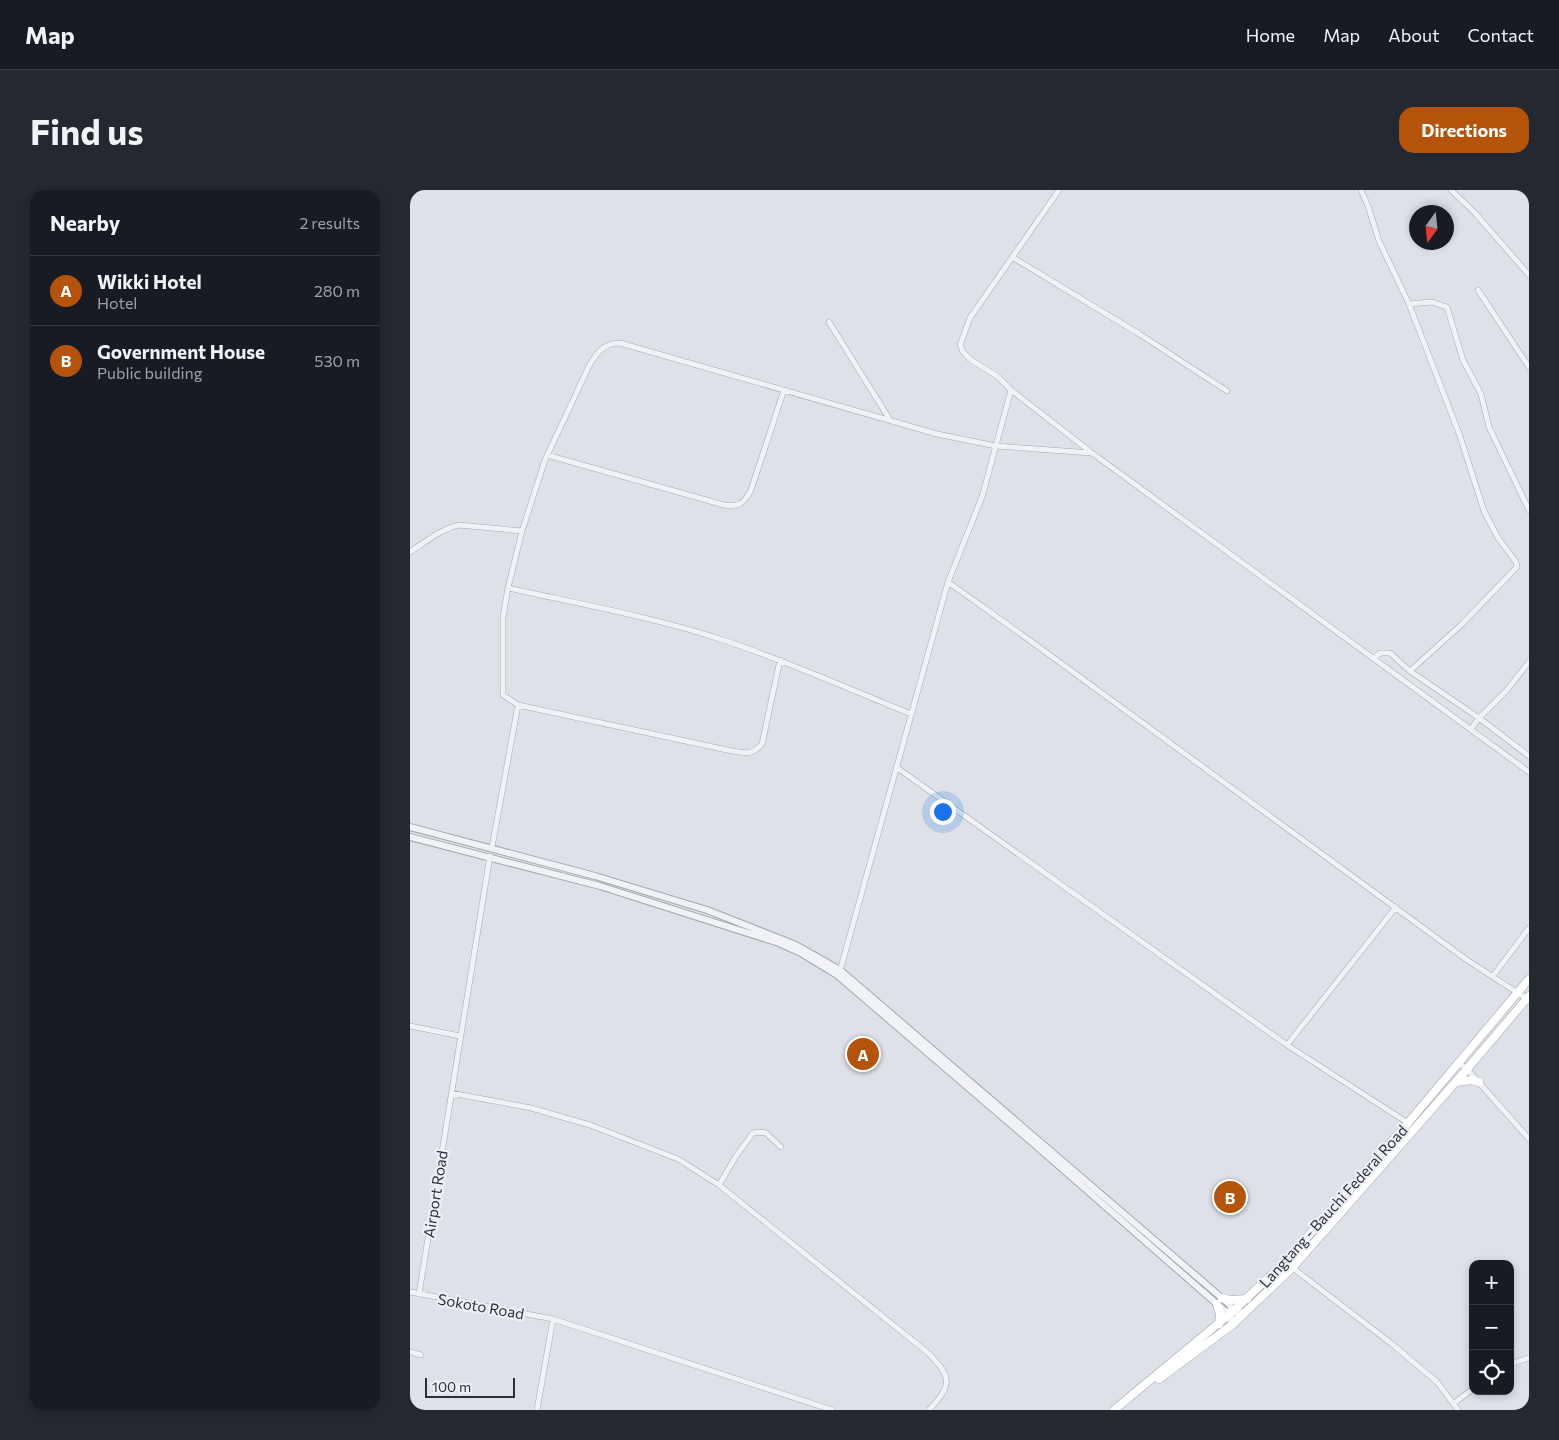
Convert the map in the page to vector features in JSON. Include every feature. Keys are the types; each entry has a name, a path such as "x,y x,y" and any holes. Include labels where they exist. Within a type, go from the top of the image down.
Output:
{"main road":[{"name":"Langtang - Bauchi Federal Road","path":"1116,1410 1232,1313 1285,1262 1408,1123 1529,979"},
{"name":"Langtang - Bauchi Federal Road","path":"1116,1410 1230,1326 1292,1268 1528,998"},
{"path":"1456,1082 1470,1080 1479,1082"},
{"path":"1219,1324 1219,1301 1247,1299"}],"street":[{"path":"1060,190 970,318 960,344 963,352 971,360 997,376 1011,390 1092,453 1529,772"},
{"path":"1361,190 1379,241 1409,304 1460,436 1484,511 1498,538 1516,562 1517,567 1461,625 1410,671"},
{"path":"1451,190 1475,213 1529,275"},
{"path":"1012,257 1140,335 1227,391"},
{"path":"1478,290 1529,367"},
{"path":"1409,304 1432,302 1446,307 1462,360 1481,394 1489,427 1529,510"},
{"path":"828,322 890,420"},
{"path":"780,660 762,744 755,751 746,753 518,706 503,695 504,617 508,588 522,531 547,455 589,366 600,349 606,345 620,343 937,434 996,446 1092,453"},
{"path":"547,455 733,506 746,500 784,390"},
{"path":"839,973 948,582 982,497 1011,390"},
{"path":"410,552 446,529 459,525 522,531"},
{"path":"948,582 1468,960 1528,998"},
{"path":"508,588 664,623 723,640 780,660 911,714"},
{"path":"1374,658 1380,653 1390,653 1410,671 1479,718 1529,755 1521,766"},
{"path":"1471,730 1479,718 1507,690 1529,662"},
{"path":"492,847 518,706"},
{"path":"896,768 1287,1046 1408,1123"},
{"path":"410,827 492,847 707,910 796,945 839,973 1219,1301 1230,1305 1232,1313 1230,1326"},
{"path":"410,836 600,886 779,943 839,973"},
{"name":"Airport Road","path":"420,1294 490,856"},
{"path":"1287,1046 1396,907"},
{"path":"1493,976 1529,928"},
{"path":"410,1026 460,1036"},
{"path":"1459,1063 1479,1082 1529,1139"},
{"path":"451,1093 531,1108 590,1125 678,1159 719,1185 927,1352 938,1363 946,1376 948,1384 945,1391 929,1410"},
{"path":"719,1185 736,1156 754,1133 766,1133 781,1146"},
{"path":"1285,1262 1392,1344 1437,1382 1458,1410"},
{"name":"Sokoto Road","path":"410,1292 553,1319 832,1410"},
{"path":"1232,1313 1245,1312"},
{"path":"537,1410 553,1319"},
{"path":"410,1352 420,1355"},
{"path":"1514,1363 1529,1358"},
{"path":"1454,1403 1469,1392"}],"place":[{"name":"Wikki Hotel","path":"863,1054"},
{"name":"Government House","path":"1230,1197"}]}
